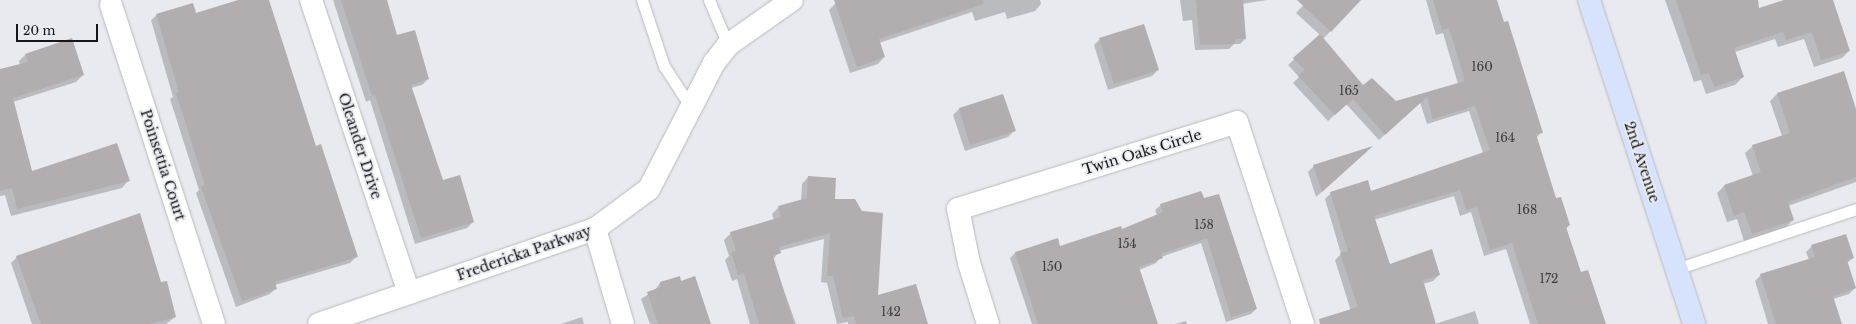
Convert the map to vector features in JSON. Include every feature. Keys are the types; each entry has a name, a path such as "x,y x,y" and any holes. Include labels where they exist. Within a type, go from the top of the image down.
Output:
{"street":[{"name":"Oleander Drive","path":"311,0 409,293"},
{"name":"Fredericka Parkway","path":"319,324 595,229 649,189 692,109 714,63 728,45 792,0"},
{"name":"2nd Avenue","path":"1589,0 1694,324"},
{"name":"Poinsettia Court","path":"111,5 214,324"},
{"name":"Twin Oaks Circle","path":"988,324 969,263 958,209 1237,122 1303,324"},
{"path":"595,229 623,324"}],"lane":[{"path":"642,0 664,66 692,109"},
{"path":"708,0 728,45"},
{"path":"1676,269 1856,210"}],"building":[{"path":"238,0 269,0 316,146 321,144 358,257 275,282 277,289 242,301 201,187 205,185 176,93 179,92 156,14 193,3 196,13"},
{"path":"341,0 387,0 397,35 415,30 429,79 411,85 443,180 460,175 474,222 421,238 375,95 372,96"},
{"path":"834,0 983,0 984,4 879,39 885,57 857,67"},
{"path":"1196,0 1243,0 1246,39 1236,39 1235,44 1200,45"},
{"path":"1297,0 1361,0 1331,32"},
{"path":"1433,0 1497,0 1504,22 1508,21 1543,133 1536,134 1556,198 1561,197 1570,225 1566,227 1581,272 1588,270 1606,324 1538,324 1512,243 1490,250 1477,207 1466,210 1460,190 1374,216 1390,264 1432,249 1440,275 1423,280 1436,324 1320,324 1319,319 1358,307 1340,253 1348,251 1330,192 1368,180 1371,191 1490,150 1475,106 1433,119 1427,97 1385,135 1353,99 1335,115 1298,76 1305,70 1293,58 1320,34 1363,85 1372,78 1396,101 1465,81 1449,28 1442,30"},
{"path":"1676,0 1758,0 1759,8 1784,0 1833,0 1850,51 1821,60 1812,32 1786,40 1783,32 1734,48 1744,77 1714,87 1709,73 1701,75"},
{"path":"1144,24 1159,70 1114,84 1099,38"},
{"path":"72,38 84,75 13,98 32,171 117,143 130,181 17,209 12,188 0,191 0,69 28,62 25,54"},
{"path":"1844,71 1856,109 1856,177 1788,202 1794,220 1752,234 1744,212 1734,216 1724,185 1761,172 1752,145 1790,133 1777,93"},
{"path":"1003,94 1016,131 970,145 959,108"},
{"path":"1373,146 1322,192 1313,165"},
{"path":"808,176 836,178 835,199 855,199 862,211 883,213 878,295 916,284 928,324 856,324 854,316 843,318 833,276 827,276 830,233 779,247 781,253 773,256 794,324 759,324 744,273 738,275 731,252 736,251 730,232 781,217 778,206 807,198"},
{"path":"1201,191 1204,198 1219,194 1257,309 1231,317 1207,238 1161,254 1163,258 1139,267 1158,324 1038,324 1015,252 1058,238 1060,246 1121,226 1122,229 1163,212 1160,204"},
{"path":"140,213 161,282 167,281 176,317 150,324 41,324 16,256"},
{"path":"1846,234 1854,258 1847,260 1856,288 1833,296 1842,324 1776,324 1760,274 1815,257 1811,245"},
{"path":"680,276 681,281 695,276 711,324 658,324 647,292 661,287 660,282"}]}
